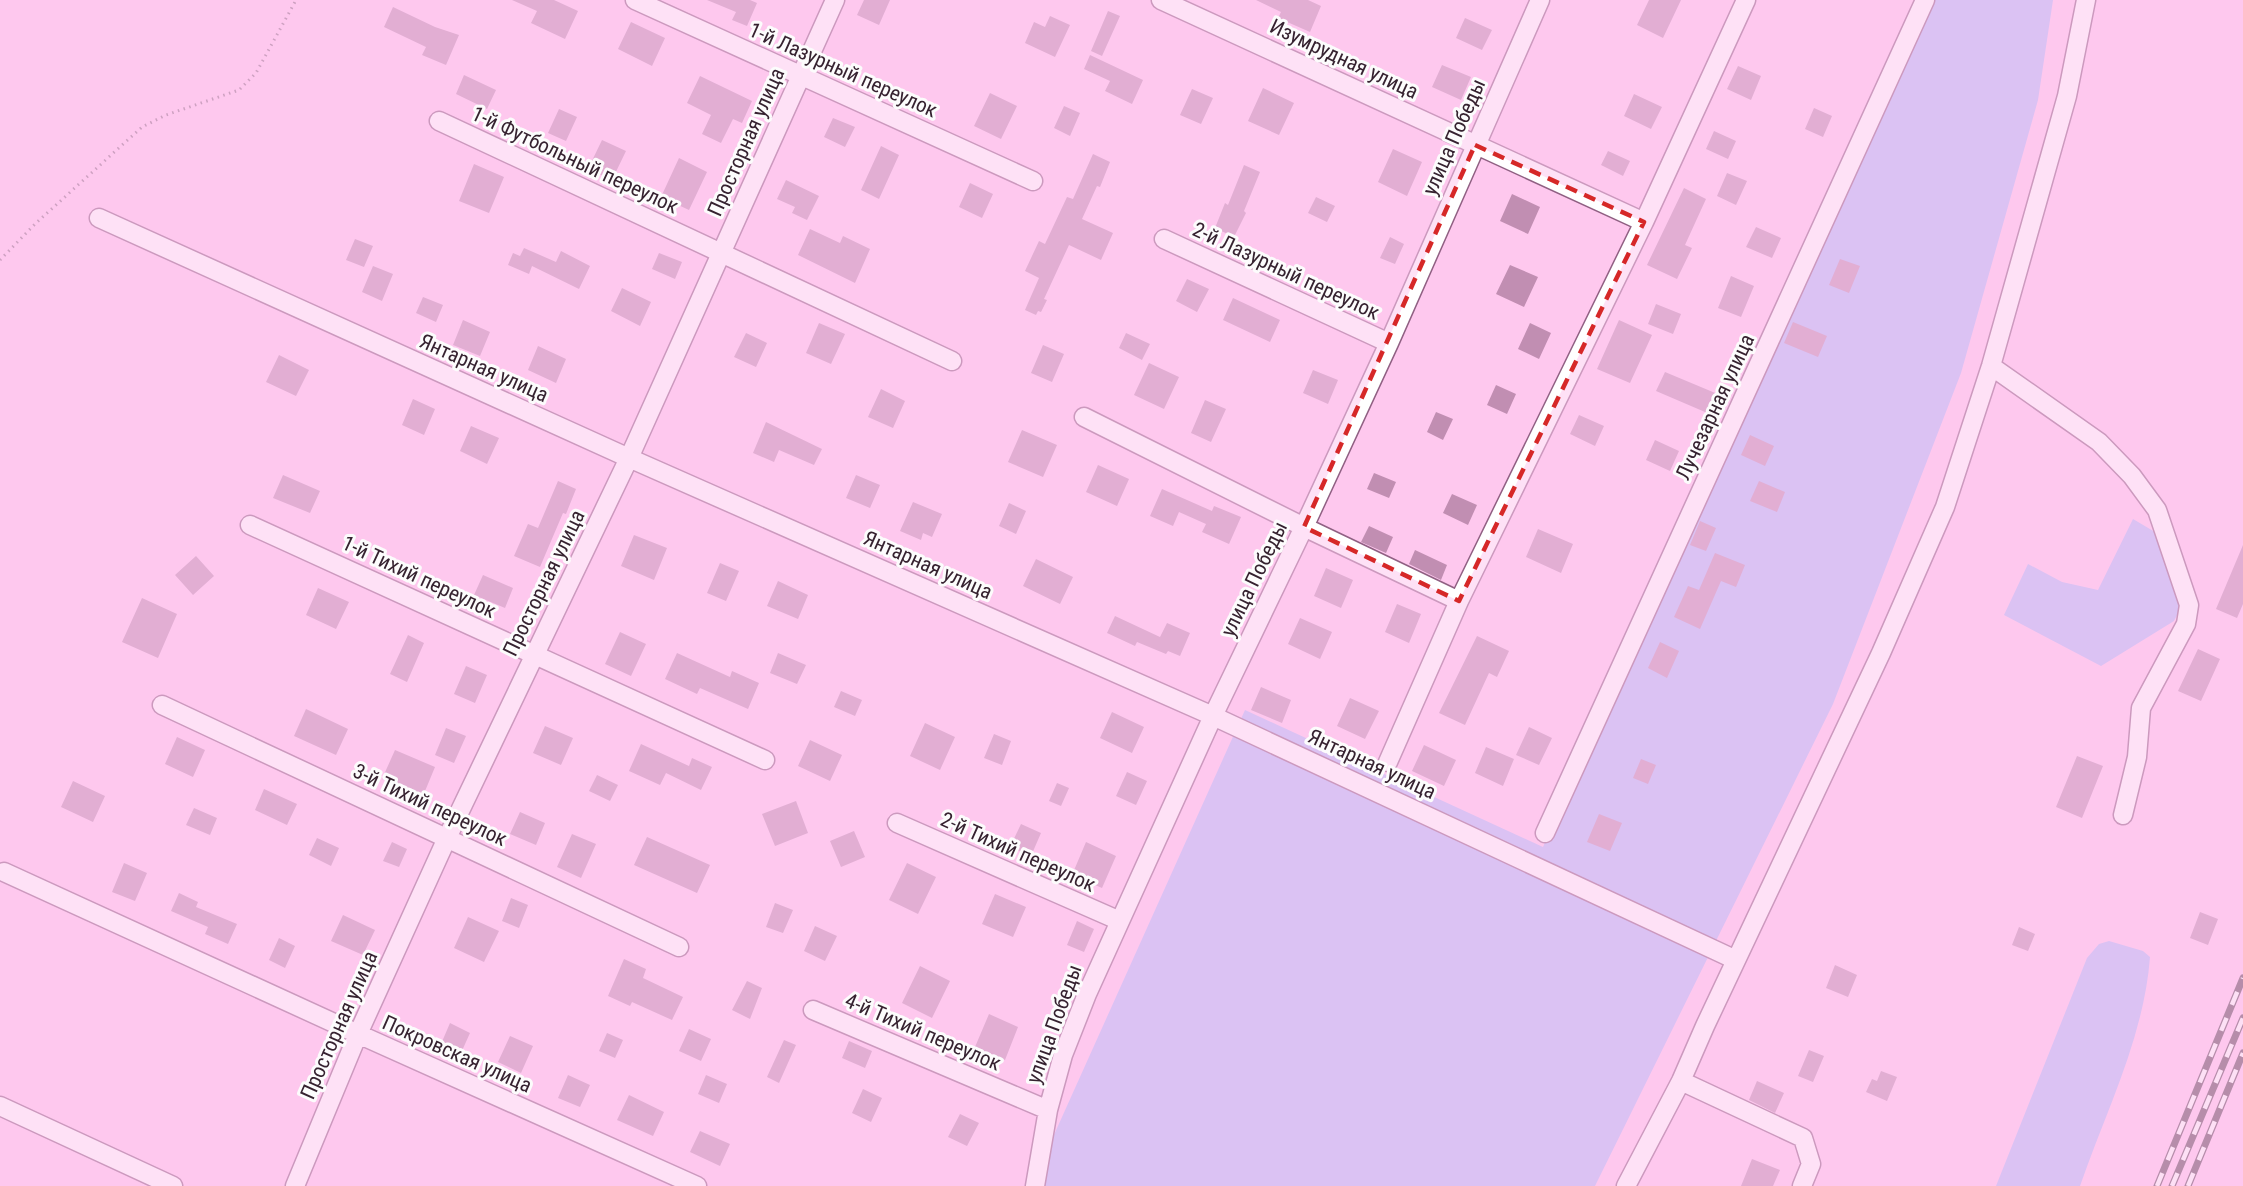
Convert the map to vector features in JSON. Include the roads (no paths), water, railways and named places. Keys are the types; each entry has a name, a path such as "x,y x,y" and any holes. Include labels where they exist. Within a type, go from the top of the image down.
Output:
{"street":[{"name":"1-й Лазурный переулок","path":"635,0 1032,181"},
{"name":"Просторная улица","path":"295,1186 358,1034 447,838 629,458 835,0"},
{"name":"Изумрудная улица","path":"1161,0 1644,222"},
{"name":"улица Победы","path":"1035,1186 1048,1110 1063,1055 1086,994 1213,716 1389,343 1540,0"},
{"path":"1388,762 1459,601 1644,222 1746,0"},
{"name":"Лучезарная улица","path":"1545,833 1925,0"},
{"path":"1626,1186 1681,1081 1881,653 1940,517 1992,366 2067,96 2086,0"},
{"name":"1-й Футбольный переулок","path":"439,121 952,362"},
{"name":"Янтарная улица","path":"99,218 629,458 1213,716 1736,960"},
{"name":"2-й Лазурный переулок","path":"1164,239 1389,343"},
{"path":"1992,366 2099,442 2132,476 2157,510 2189,605 2186,624 2141,708 2137,756 2123,815"},
{"path":"1084,417 1304,527 1459,601"},
{"name":"1-й Тихий переулок","path":"250,525 765,760"},
{"name":"3-й Тихий переулок","path":"162,705 679,946"},
{"name":"2-й Тихий переулок","path":"897,823 1120,921"},
{"name":"Покровская улица","path":"4,872 697,1186"},
{"name":"4-й Тихий переулок","path":"813,1010 1048,1110"},
{"path":"1681,1081 1803,1138 1811,1164 1802,1186"},
{"path":"0,1106 173,1186"}],"railway":[{"path":"2157,1186 2243,978"},
{"path":"2172,1186 2243,1018"},
{"path":"2188,1186 2243,1053"}]}
